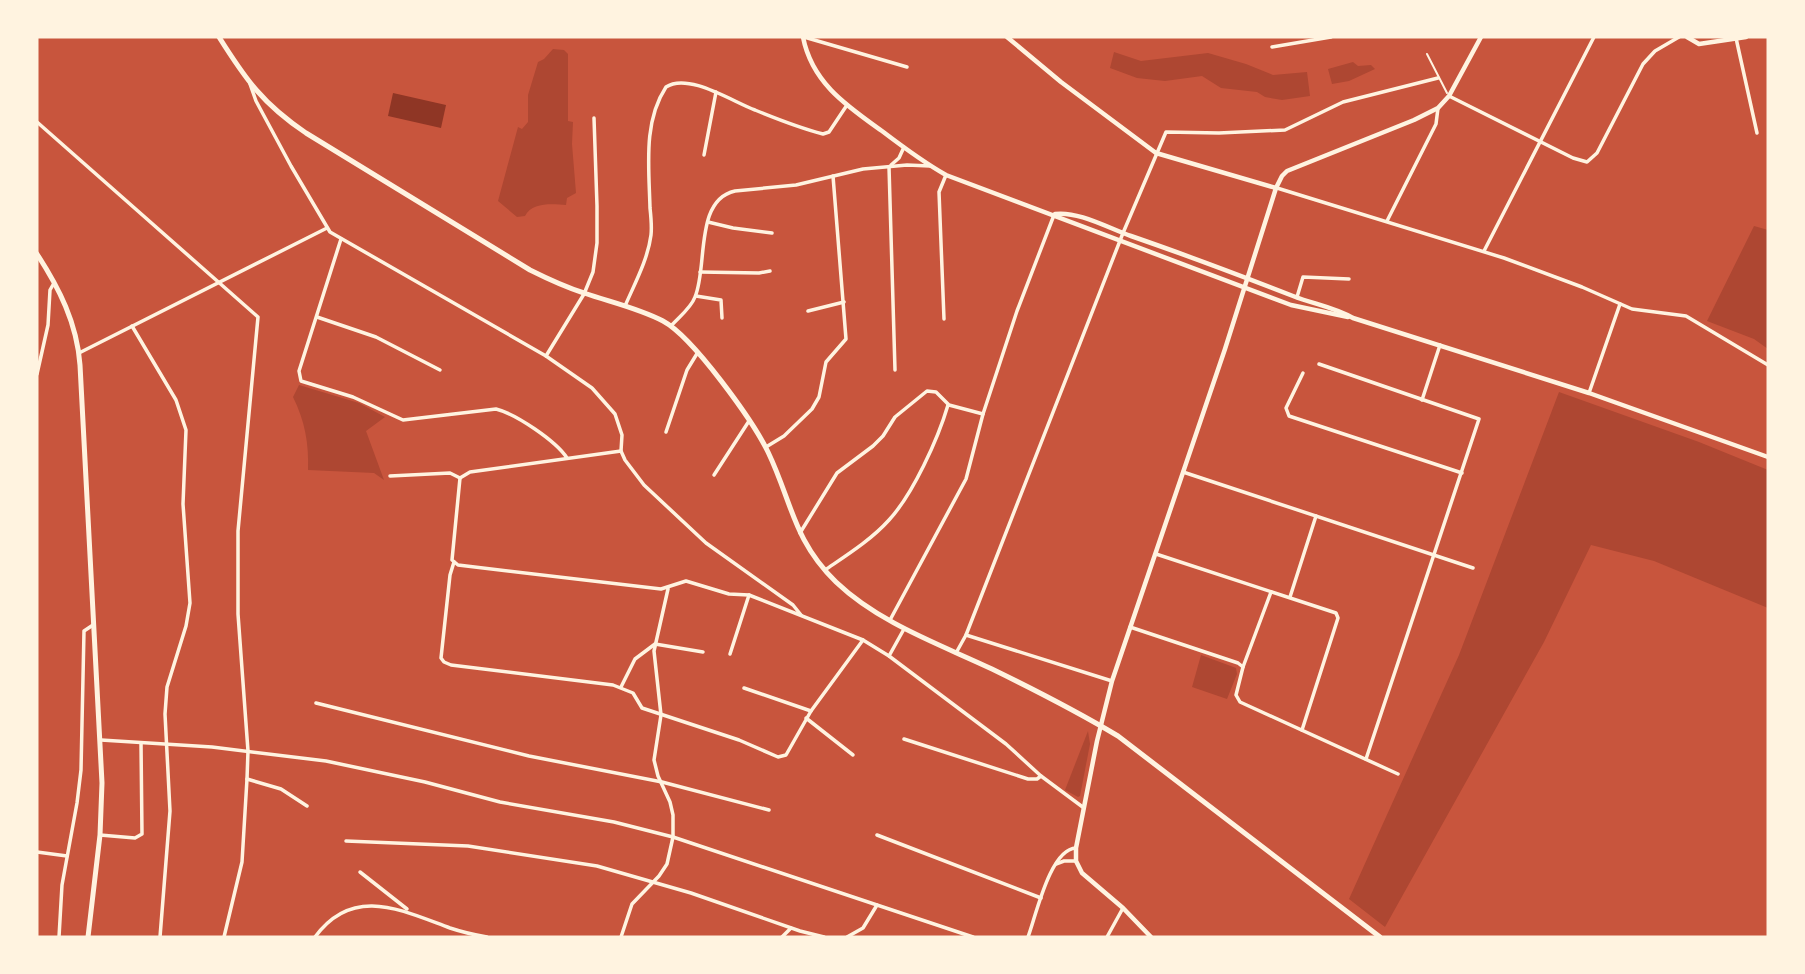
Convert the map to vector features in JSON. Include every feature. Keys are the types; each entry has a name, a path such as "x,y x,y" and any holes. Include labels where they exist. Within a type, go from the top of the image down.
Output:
{"main road":[{"path":"219,37 250,84 278,113 306,133 530,270 671,326 698,352 749,421 766,447 800,534 825,570 856,599 890,620 1100,725 1142,753 1380,937"},
{"path":"37,254 68,311 79,354 101,740 100,835 89,937"}],"street":[{"path":"804,37 907,67"},
{"path":"804,37 814,70 828,89 904,147 946,175 1299,307 1353,318 1441,345 1589,393 1768,457"},
{"path":"1007,37 1061,82 1156,153 1484,251 1632,309 1686,316 1768,365"},
{"path":"1272,47 1331,37"},
{"path":"1151,937 1123,908 1082,873 1076,861 1076,848 1111,681 1276,188 1287,172 1438,108 1449,96 1481,37"},
{"path":"1484,251 1594,37"},
{"path":"1449,96 1581,161 1591,160 1643,65 1655,51 1679,37"},
{"path":"1687,37 1699,44 1746,37"},
{"path":"1736,38 1757,133"},
{"path":"956,653 966,635 1120,240 1166,132 1286,130 1343,102 1438,78"},
{"path":"625,306 648,251 652,234 649,154 654,109 666,87 673,83 697,86 823,134 829,132 847,105"},
{"path":"250,84 256,101 327,228 341,239 546,356 592,388 609,405 621,428 621,450 637,477 679,519 735,565 793,605 802,615"},
{"path":"704,155 716,92"},
{"path":"1387,221 1436,124 1438,108"},
{"path":"546,356 584,293 593,272 597,243 594,118"},
{"path":"37,122 255,313 259,321 238,531 238,614 248,751 247,779 242,862 224,937"},
{"path":"895,370 889,167 899,158 904,147"},
{"path":"671,326 696,296 708,222 718,201 730,192 796,185 850,171 931,166"},
{"path":"944,319 939,192 946,175"},
{"path":"766,447 797,425 816,403 826,362 846,339 834,176"},
{"path":"1055,214 1065,213 1123,233 1334,308 1353,318"},
{"path":"890,620 966,479 1017,311 1055,214"},
{"path":"708,222 772,233"},
{"path":"79,354 327,228"},
{"path":"341,239 299,372 300,380 361,400 403,420 496,409 503,411 540,433 562,450 567,458"},
{"path":"700,272 759,274 770,271"},
{"path":"1297,297 1303,277 1349,279"},
{"path":"37,374 48,325 50,290 54,283"},
{"path":"696,296 721,300 722,318"},
{"path":"807,311 844,302"},
{"path":"1589,393 1620,304"},
{"path":"317,317 376,337 440,369"},
{"path":"132,326 176,400 186,430 183,504 190,603 186,626 167,687 165,714 170,811 160,937"},
{"path":"1422,400 1441,345"},
{"path":"666,432 687,370 698,352"},
{"path":"1320,365 1479,419 1366,759"},
{"path":"1303,373 1286,408 1289,416 1462,473"},
{"path":"800,534 837,473 878,441 895,417 926,391 936,392 948,405 984,414"},
{"path":"825,570 876,532 896,512 937,436 948,405"},
{"path":"714,475 749,421"},
{"path":"460,478 470,472 621,450"},
{"path":"1183,472 1473,568"},
{"path":"390,476 450,473 460,478"},
{"path":"460,478 452,556 454,562 441,658 451,665 621,687 632,693 640,706 739,740 778,757 786,755 806,718 863,640"},
{"path":"1290,597 1316,516"},
{"path":"1154,554 1333,611 1338,615 1302,730"},
{"path":"454,562 460,566 668,589 686,581 729,594 749,595 802,615 863,640 889,656 1006,744 1041,776 1084,808"},
{"path":"621,937 632,904 667,864 673,837 673,815 656,772 654,751 661,715 653,660 668,589"},
{"path":"1271,592 1242,667 1236,691 1238,700 1398,774"},
{"path":"730,654 749,595"},
{"path":"59,937 62,885 81,770 83,637 86,628 93,625"},
{"path":"889,656 905,627"},
{"path":"1130,627 1238,663 1242,667"},
{"path":"966,635 1111,681"},
{"path":"621,687 635,659 655,644 703,652"},
{"path":"744,688 811,711"},
{"path":"316,703 529,755 662,782 769,810"},
{"path":"806,718 853,755"},
{"path":"904,738 1028,779 1041,776"},
{"path":"101,740 248,751 365,768 500,802 614,822 673,837 973,937"},
{"path":"100,835 135,838 142,834 142,742"},
{"path":"247,779 281,789 307,806"},
{"path":"877,835 1041,898"},
{"path":"346,841 468,846 597,866 691,893 824,937"},
{"path":"1028,937 1054,865 1066,850 1076,848"},
{"path":"37,852 67,856"},
{"path":"1054,865 1064,861 1076,861"},
{"path":"360,872 411,912"},
{"path":"847,937 863,928 877,905"},
{"path":"315,937 336,916 359,906 384,906 411,912 450,928 487,937"},
{"path":"1107,937 1123,908"},
{"path":"782,937 791,928"}],"lane":[{"path":"1427,54 1449,96"}],"shaded area":[{"path":"553,49 564,50 568,54 568,121 573,122 576,193 567,198 566,205 537,206 525,216 517,217 498,201 518,127 522,129 528,122 528,95 538,62"},
{"path":"1114,52 1141,61 1208,53 1273,75 1307,72 1310,96 1282,100 1265,97 1257,92 1221,88 1202,76 1165,81 1137,78 1110,68"},
{"path":"1353,62 1358,66 1371,65 1375,69 1349,81 1332,84 1328,69"},
{"path":"393,93 446,105 441,128 388,116"},
{"path":"1754,226 1768,230 1768,349 1754,339 1707,321"},
{"path":"299,385 359,403 385,417 366,431 384,480 374,473 308,470 305,433 293,397"},
{"path":"1559,392 1699,442 1768,470 1768,608 1654,561 1591,545 1544,642 1385,927 1349,899 1459,655"},
{"path":"1201,655 1236,668 1237,674 1227,699 1192,687"},
{"path":"1088,731 1090,744 1078,797 1065,790"}]}
